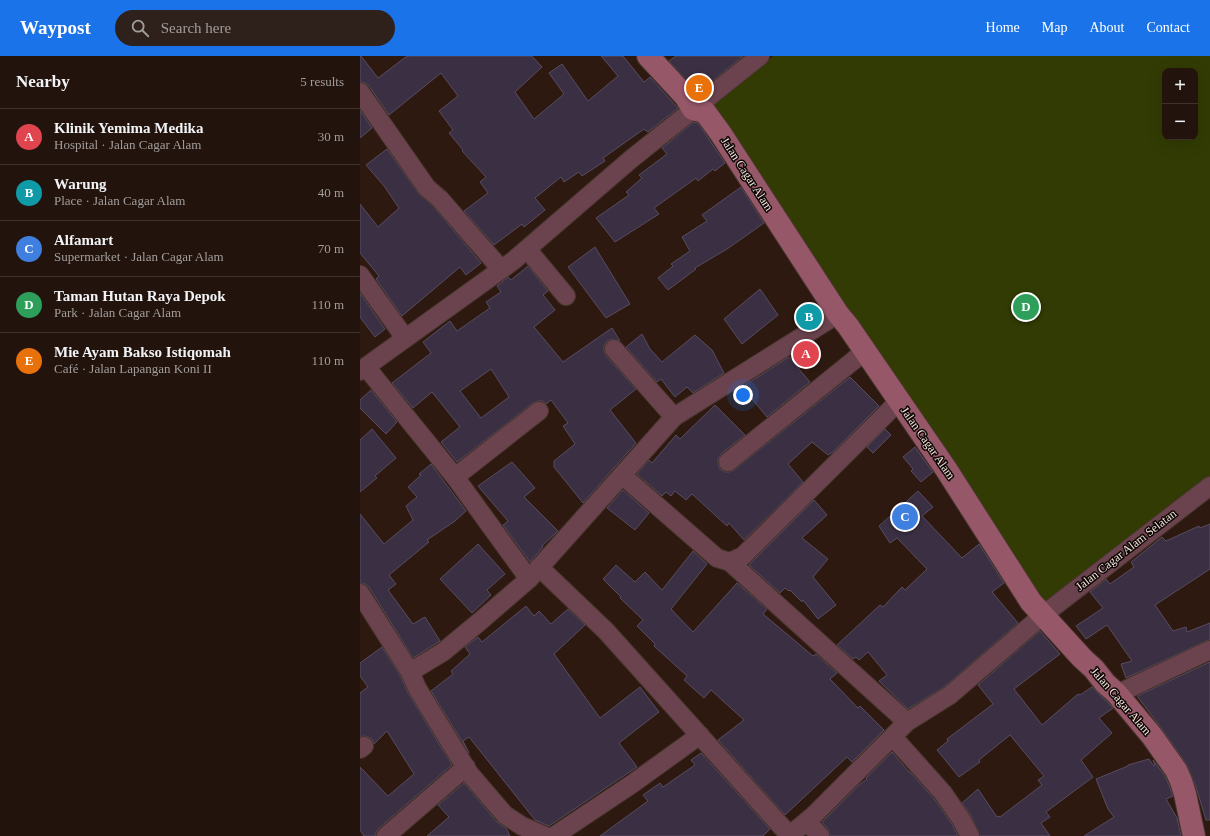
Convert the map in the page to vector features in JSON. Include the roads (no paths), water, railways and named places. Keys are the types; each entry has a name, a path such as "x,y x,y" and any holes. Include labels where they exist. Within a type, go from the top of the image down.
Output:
{"street":[{"name":"Jalan Cagar Alam","path":"648,56 685,96 693,108 705,112 721,134 838,314 848,326 864,352 987,531 1031,602 1094,669 1105,683 1117,694 1152,736 1176,770 1185,794 1194,836"},
{"path":"760,56 693,108 630,160 527,249 363,369 534,573 606,631 790,836"},
{"path":"360,92 427,188 440,199 500,268"},
{"path":"527,249 566,296"},
{"path":"360,275 405,338"},
{"path":"410,672 442,652 478,623 534,573 674,417 838,314"},
{"path":"614,349 674,417"},
{"path":"728,462 864,352"},
{"path":"730,562 743,556 899,401"},
{"path":"455,477 540,411"},
{"path":"622,475 717,558 730,562 907,722"},
{"name":"Jalan Cagar Alam Selatan","path":"790,836 907,722 950,695 1043,615 1210,486"},
{"path":"360,593 410,672 417,688 466,767 505,815 522,826 545,836"},
{"path":"1117,694 1210,650"},
{"path":"554,836 632,784 700,735"},
{"path":"893,737 943,793 961,819 970,836"},
{"path":"386,836 466,767"},
{"path":"807,821 820,836"}],"place":[{"name":"Mie Ayam Bakso Istiqomah","path":"699,88"},
{"name":"Taman Hutan Raya Depok","path":"1026,307"},
{"name":"Warung","path":"809,317"},
{"name":"Klinik Yemima Medika","path":"806,354"},
{"name":"Alfamart","path":"905,517"}]}
